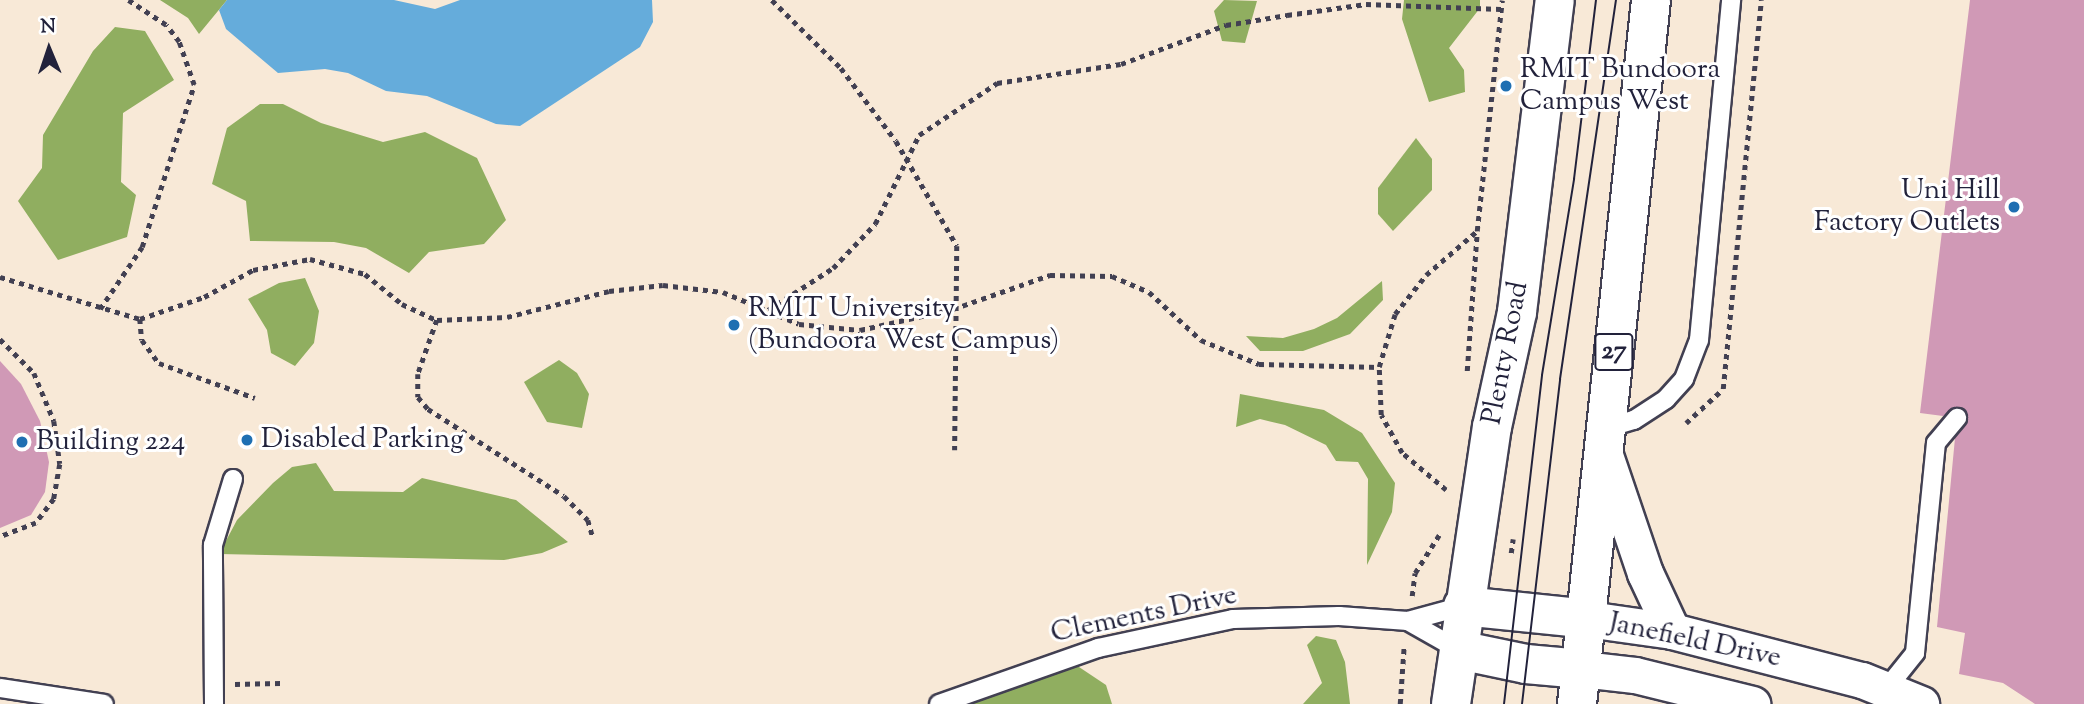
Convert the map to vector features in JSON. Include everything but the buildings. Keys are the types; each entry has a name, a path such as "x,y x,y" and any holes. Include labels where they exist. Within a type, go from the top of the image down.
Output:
{"highway":[{"name":"Plenty Road","path":"1451,704 1462,606 1517,312 1555,0"},
{"name":"27","path":"1580,686 1651,0"},
{"name":"Janefield Drive","path":"1462,606 1588,619"},
{"name":"Janefield Drive","path":"1459,650 1526,664 1580,686"}],"street":[{"path":"1606,441 1645,573 1672,631"},
{"name":"Janefield Drive","path":"1588,619 1672,631 1887,688 1922,704"},
{"name":"Janefield Drive","path":"1580,686 1634,675 1728,702"}],"lane":[{"path":"1606,441 1666,399 1684,379 1699,340 1731,0"},
{"path":"1887,688 1915,653 1936,443 1957,418"},
{"path":"214,704 213,545 233,479"},
{"name":"Clements Drive","path":"939,704 1098,648 1233,619 1339,616 1408,621 1462,606"},
{"name":"Clements Drive","path":"1408,621 1459,650"},
{"path":"0,688 104,704"}],"path":[{"path":"100,309 142,247 194,85 183,52 166,24 128,0"},
{"path":"772,0 841,68 908,160 957,246 953,309 955,450"},
{"path":"1466,377 1477,231 1502,0"},
{"path":"1686,423 1723,389 1761,0"},
{"path":"768,311 834,268 875,224 919,135 997,83 1121,64 1226,25 1287,15 1366,4 1501,9"},
{"path":"1446,490 1396,444 1381,415 1379,367 1395,314 1426,275 1477,231"},
{"path":"0,277 140,319 204,297 253,270 310,259 365,274 402,304 437,320 507,317 609,291 663,285 723,292 799,324 860,330 953,309 1050,275 1112,276 1149,292 1202,340 1259,364 1379,367"},
{"path":"140,319 142,340 159,363 256,398"},
{"path":"437,320 418,374 418,397 428,409 564,496 588,520 593,538"},
{"path":"0,340 34,373 54,421 60,464 54,499 36,523 0,537"},
{"path":"1444,502 1449,478"},
{"path":"1400,704 1398,681 1415,573 1438,538 1440,526"},
{"path":"214,684 281,683"}],"green space":[{"path":"160,0 227,0 199,34 188,18"},
{"path":"1224,0 1257,1 1245,43 1222,41 1214,11"},
{"path":"1404,0 1480,0 1480,8 1449,48 1464,70 1465,92 1429,102 1402,19"},
{"path":"115,27 145,31 174,80 123,113 121,182 136,195 127,237 58,260 18,201 42,168 43,135 93,51"},
{"path":"260,104 283,104 321,123 383,142 425,132 477,158 506,220 484,244 429,252 409,273 366,248 334,242 250,241 246,201 212,184 227,128"},
{"path":"1416,138 1432,159 1432,190 1393,231 1378,214 1378,188"},
{"path":"305,278 319,311 314,343 295,366 271,353 267,330 248,299 279,283"},
{"path":"1382,281 1383,300 1350,334 1303,351 1260,351 1246,336 1283,338 1314,329 1337,318"},
{"path":"559,360 577,373 589,394 582,428 547,422 524,382"},
{"path":"1240,394 1324,410 1362,433 1395,483 1392,512 1367,565 1368,479 1358,462 1336,461 1326,445 1285,425 1260,419 1236,427"},
{"path":"316,463 334,491 403,492 422,478 516,500 568,542 542,553 504,560 219,554 237,520 273,483 292,467"},
{"path":"1316,636 1336,640 1345,662 1350,704 1303,704 1322,683 1307,645"},
{"path":"1076,665 1106,685 1112,704 967,704"}],"water":[{"path":"227,0 394,0 435,9 460,0 652,0 653,22 640,47 520,126 496,124 427,96 386,91 348,73 325,69 278,73 226,29 219,10"}],"tram line":[{"path":"1504,704 1542,375 1574,179 1596,0"},
{"path":"1522,704 1560,379 1616,0"}],"place":[{"name":"RMIT Bundoora Campus West","path":"1506,86"},
{"name":"Uni Hill Factory Outlets","path":"2014,207"},
{"name":"RMIT University (Bundoora West Campus)","path":"734,325"},
{"name":"Disabled Parking","path":"247,440"},
{"name":"Building 224","path":"22,442"}]}
